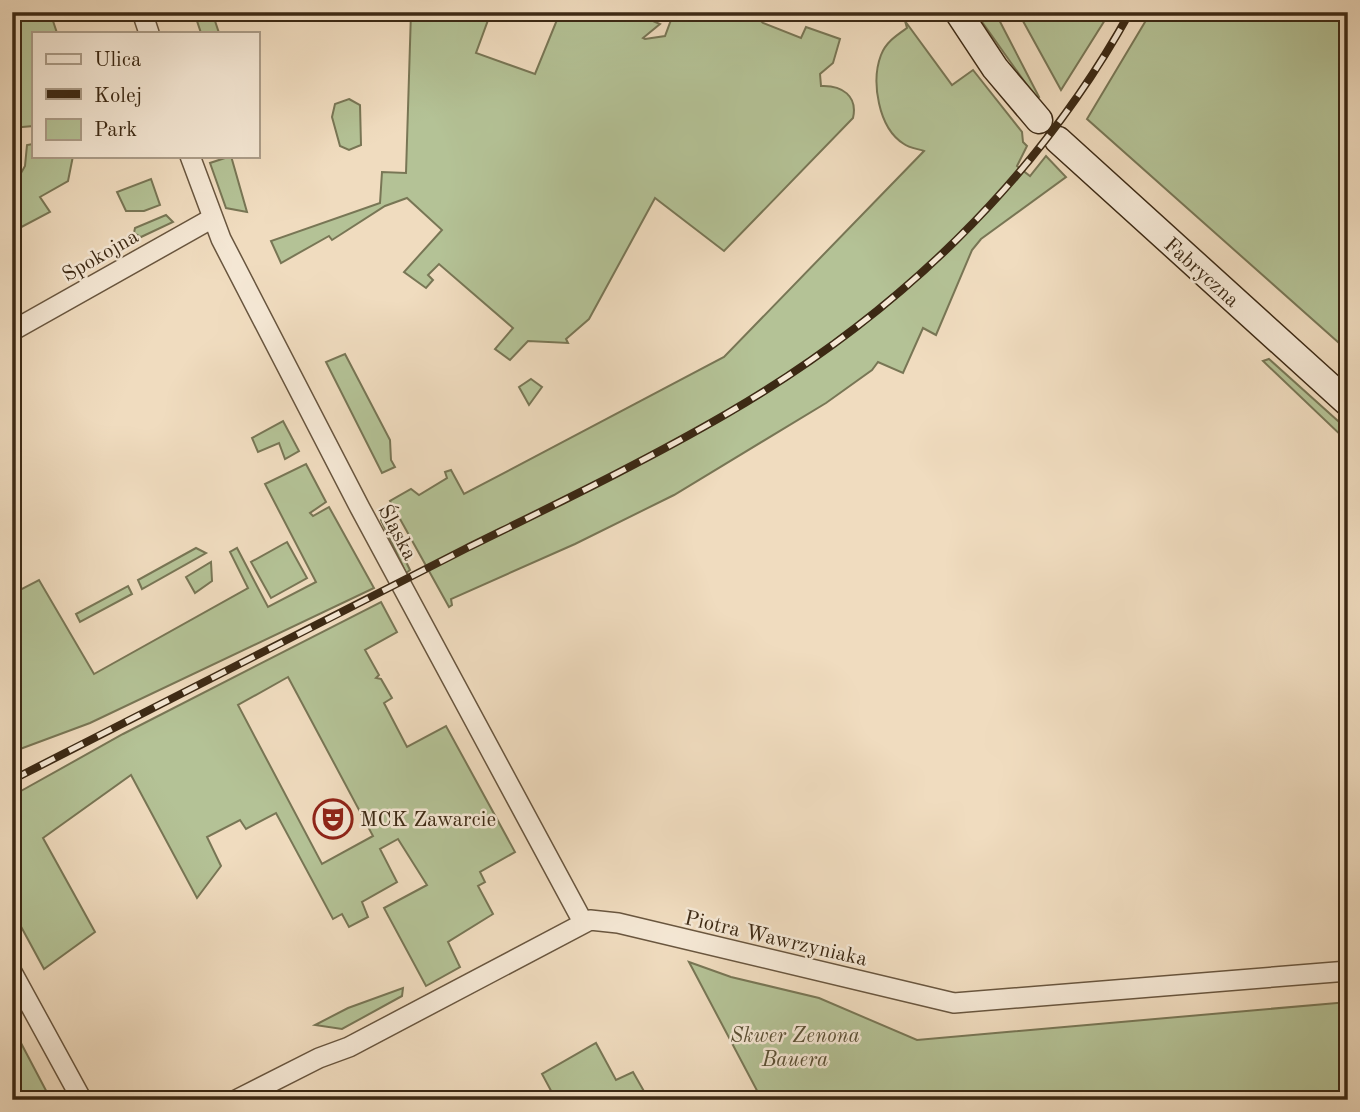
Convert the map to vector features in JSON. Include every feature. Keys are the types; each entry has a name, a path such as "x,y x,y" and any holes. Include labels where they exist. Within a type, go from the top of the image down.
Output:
{"street":[{"path":"142,12 149,32"},
{"path":"958,12 995,68 1038,120"},
{"name":"Fabryczna","path":"1058,140 1348,403"},
{"name":"Śląska","path":"191,158 211,219 360,508 583,922"},
{"name":"Spokojna","path":"12,331 211,219"},
{"name":"Piotra Wawrzyniaka","path":"236,1100 319,1058 349,1047 583,922 598,920 954,1003 1348,971"},
{"path":"12,972 82,1100"}],"green space":[{"path":"12,12 50,12 57,32 32,32 32,126 12,128"},
{"path":"194,12 212,12 219,32 201,32"},
{"path":"411,12 491,12 476,53 535,74 559,15 552,12 632,12 660,24 643,38 645,39 665,36 674,12 751,12 763,23 801,38 806,27 840,39 833,63 820,74 821,86 836,87 847,93 853,104 853,118 724,251 655,198 589,319 566,339 568,343 528,341 510,360 495,349 513,328 439,264 428,275 433,280 426,288 404,272 442,230 407,198 385,206 332,240 329,236 281,263 271,241 380,203 382,172 406,173"},
{"path":"975,12 995,12 1039,97 1036,98"},
{"path":"1018,12 1110,12 1061,90"},
{"path":"1151,12 1348,12 1348,351 1087,119"},
{"path":"905,21 952,85 973,70 1022,132 1023,142 1027,146 1017,166 1030,176 1046,156 1066,177 981,239 972,250 936,335 923,328 903,373 878,362 872,370 826,403 674,495 575,544 451,599 452,605 449,607 390,501 411,489 419,495 447,478 445,472 451,470 464,494 724,357 924,151 906,145 895,137 883,116 877,90 878,66 883,50 907,28"},
{"path":"349,99 360,105 361,145 349,150 340,146 332,117 335,104"},
{"path":"32,144 32,158 73,158 68,181 40,197 50,212 12,232 12,189 25,166 27,145"},
{"path":"232,158 247,212 226,208 210,163"},
{"path":"151,179 160,205 144,211 126,211 117,192"},
{"path":"166,215 173,222 141,237 134,233 135,228"},
{"path":"345,354 390,440 391,460 395,467 382,473 326,362"},
{"path":"1269,359 1348,430 1348,442 1263,361"},
{"path":"531,379 542,387 529,405 519,387"},
{"path":"283,421 299,451 285,459 279,443 258,452 252,438"},
{"path":"306,464 326,502 310,513 313,516 329,507 374,588 90,723 12,752 12,594 39,580 94,674 248,588 230,552 237,548 268,607 316,582 265,484"},
{"path":"382,512 410,570 406,573 381,520"},
{"path":"287,542 307,578 271,598 251,562"},
{"path":"196,548 206,553 142,589 138,580"},
{"path":"211,562 212,581 195,593 186,577"},
{"path":"128,586 132,594 80,622 76,614"},
{"path":"381,602 397,632 365,650 379,675 376,678 381,679 392,698 384,703 407,747 446,726 515,852 480,872 485,882 478,886 493,914 448,942 460,967 426,986 384,908 427,885 398,839 380,849 397,882 362,902 368,917 349,927 342,914 333,919 276,813 246,829 240,820 207,837 221,866 197,898 131,775 43,838 95,932 44,969 12,910 12,796 123,734","holes":["288,677 373,836 322,864 238,705"]},
{"name":"Skwer Zenona Bauera","path":"689,962 731,977 819,998 917,1040 1348,1002 1348,1100 762,1100"},
{"path":"403,988 402,996 342,1029 315,1025 348,1008"},
{"path":"12,1026 51,1100 12,1100"},
{"path":"596,1043 616,1080 633,1072 649,1100 556,1100 542,1074"}],"railway":[{"path":"12,780 630,467 728,413 789,375 848,333 904,288 956,240 1006,188 1051,133 1093,74 1130,12"}],"place":[{"name":"MCK Zawarcie","path":"333,819"}]}
